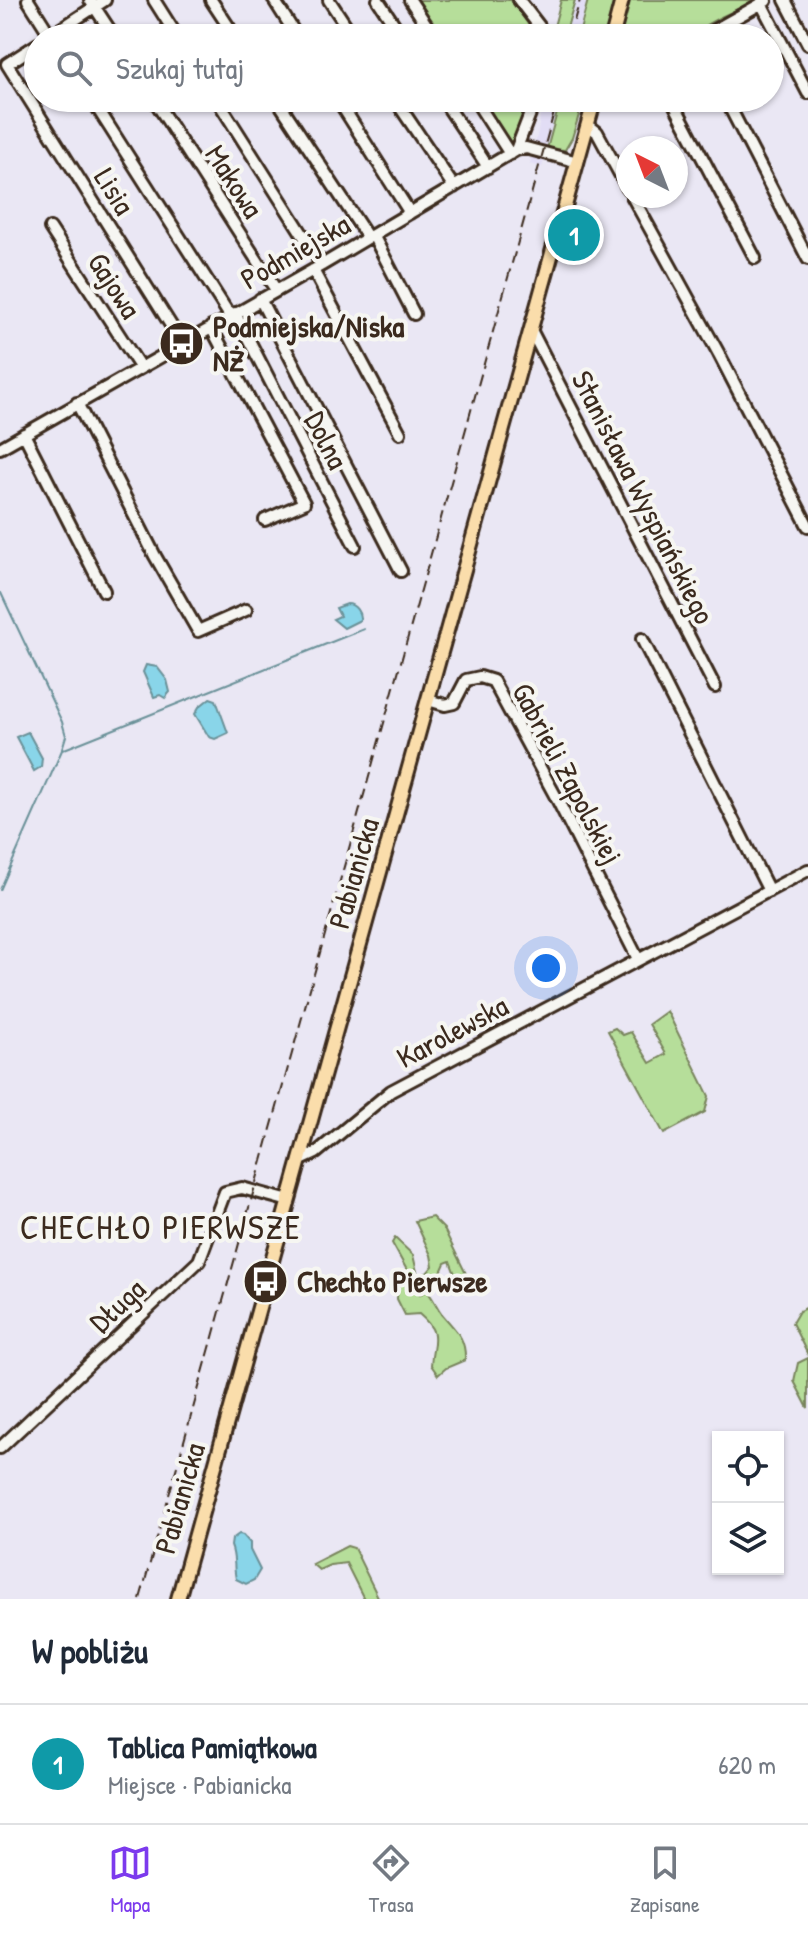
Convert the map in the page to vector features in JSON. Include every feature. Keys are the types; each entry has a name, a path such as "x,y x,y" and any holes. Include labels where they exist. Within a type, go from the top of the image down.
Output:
{"main road":[{"path":"616,24 622,0"},
{"name":"Pabianicka","path":"178,1599 591,112"}],"street":[{"path":"28,0 42,24"},
{"path":"66,24 92,3 105,0"},
{"path":"154,0 169,24"},
{"path":"211,0 227,24"},
{"path":"274,0 289,24"},
{"path":"329,0 345,24"},
{"path":"378,0 394,24"},
{"path":"410,0 426,24"},
{"path":"519,0 537,24"},
{"path":"785,0 808,44"},
{"path":"725,24 764,2 775,24"},
{"path":"92,3 106,24"},
{"path":"784,43 808,93"},
{"name":"Lisia","path":"24,53 7,64 24,91"},
{"name":"Lisia","path":"37,112 182,343"},
{"name":"Dolna","path":"100,112 233,314 355,546"},
{"name":"Makowa","path":"162,112 276,290"},
{"path":"224,112 317,268 400,433"},
{"path":"286,112 371,236 414,314"},
{"path":"346,112 410,213"},
{"path":"403,112 454,187"},
{"path":"451,112 488,167"},
{"path":"484,112 513,152"},
{"path":"513,152 530,112"},
{"path":"678,112 755,258"},
{"path":"732,112 808,259"},
{"path":"588,125 597,132 616,167"},
{"path":"513,152 526,148 578,162"},
{"name":"Podmiejska","path":"0,448 317,268 513,152"},
{"path":"639,208 808,526"},
{"name":"Gajowa","path":"50,228 140,367"},
{"path":"260,299 401,571"},
{"path":"211,327 304,503 265,520"},
{"name":"Stanisława Wyspiańskiego","path":"531,330 715,687"},
{"path":"77,403 155,556 198,631 246,610"},
{"path":"24,434 104,591"},
{"path":"642,639 769,891"},
{"name":"Gabrieli Zapolskiej","path":"428,700 445,705 454,703 466,680 480,677 493,681 638,959"},
{"name":"Karolewska","path":"299,1161 316,1153 391,1091 808,870"},
{"name":"Długa","path":"0,1448 199,1261 225,1192 242,1188 289,1201"}],"shaded area":[{"path":"569,0 599,0 592,24 563,24"},
{"path":"541,112 563,112 551,134 542,167 530,164"}],"green space":[{"path":"415,0 511,0 528,24 430,24"},
{"path":"561,0 575,0 568,24 555,24"},
{"path":"588,0 617,0 611,24 582,24"},
{"path":"627,0 760,0 708,24 620,24"},
{"path":"488,112 523,112 518,133 510,144"},
{"path":"557,112 580,112 565,150 547,149"},
{"path":"667,1011 709,1096 705,1112 664,1134 608,1031 615,1028 623,1035 631,1032 650,1063 666,1054 649,1024"},
{"path":"432,1217 444,1229 472,1286 461,1290 450,1261 445,1263 438,1279 416,1289 420,1294 427,1291 464,1345 465,1360 438,1375 431,1365 434,1337 431,1327 419,1314 405,1315 397,1299 398,1272 408,1272 392,1243 395,1238 413,1255 418,1276 427,1273 433,1266 431,1255 415,1221"},
{"path":"808,1307 808,1355 792,1323 799,1311"},
{"path":"808,1358 808,1408 794,1381 798,1363"},
{"path":"347,1546 354,1548 379,1599 364,1599 346,1563 319,1570 312,1564"}],"water":[{"path":"347,604 357,609 360,620 344,628 333,619 340,616 336,608"},
{"path":"146,665 157,667 167,680 170,692 165,698 160,695 154,697 143,672"},
{"path":"210,698 216,700 228,733 215,739 209,737 195,714"},
{"path":"28,732 42,758 41,767 34,771 16,737"},
{"path":"239,1534 250,1543 250,1550 260,1570 254,1580 246,1584 236,1579 231,1546 232,1539"}],"waterway":[{"path":"1,593 62,722 66,736 62,749"},
{"path":"0,890 62,750 364,629"}],"railway":[{"path":"573,24 580,0"},
{"path":"140,1599 554,112"}],"place":[{"name":"Tablica Pamiątkowa","path":"574,235"},
{"name":"Podmiejska/Niska NŻ","path":"182,343"},
{"name":"Chechło Pierwsze","path":"266,1281"}],"district":[{"name":"CHECHŁO PIERWSZE","path":"161,1227"}]}
